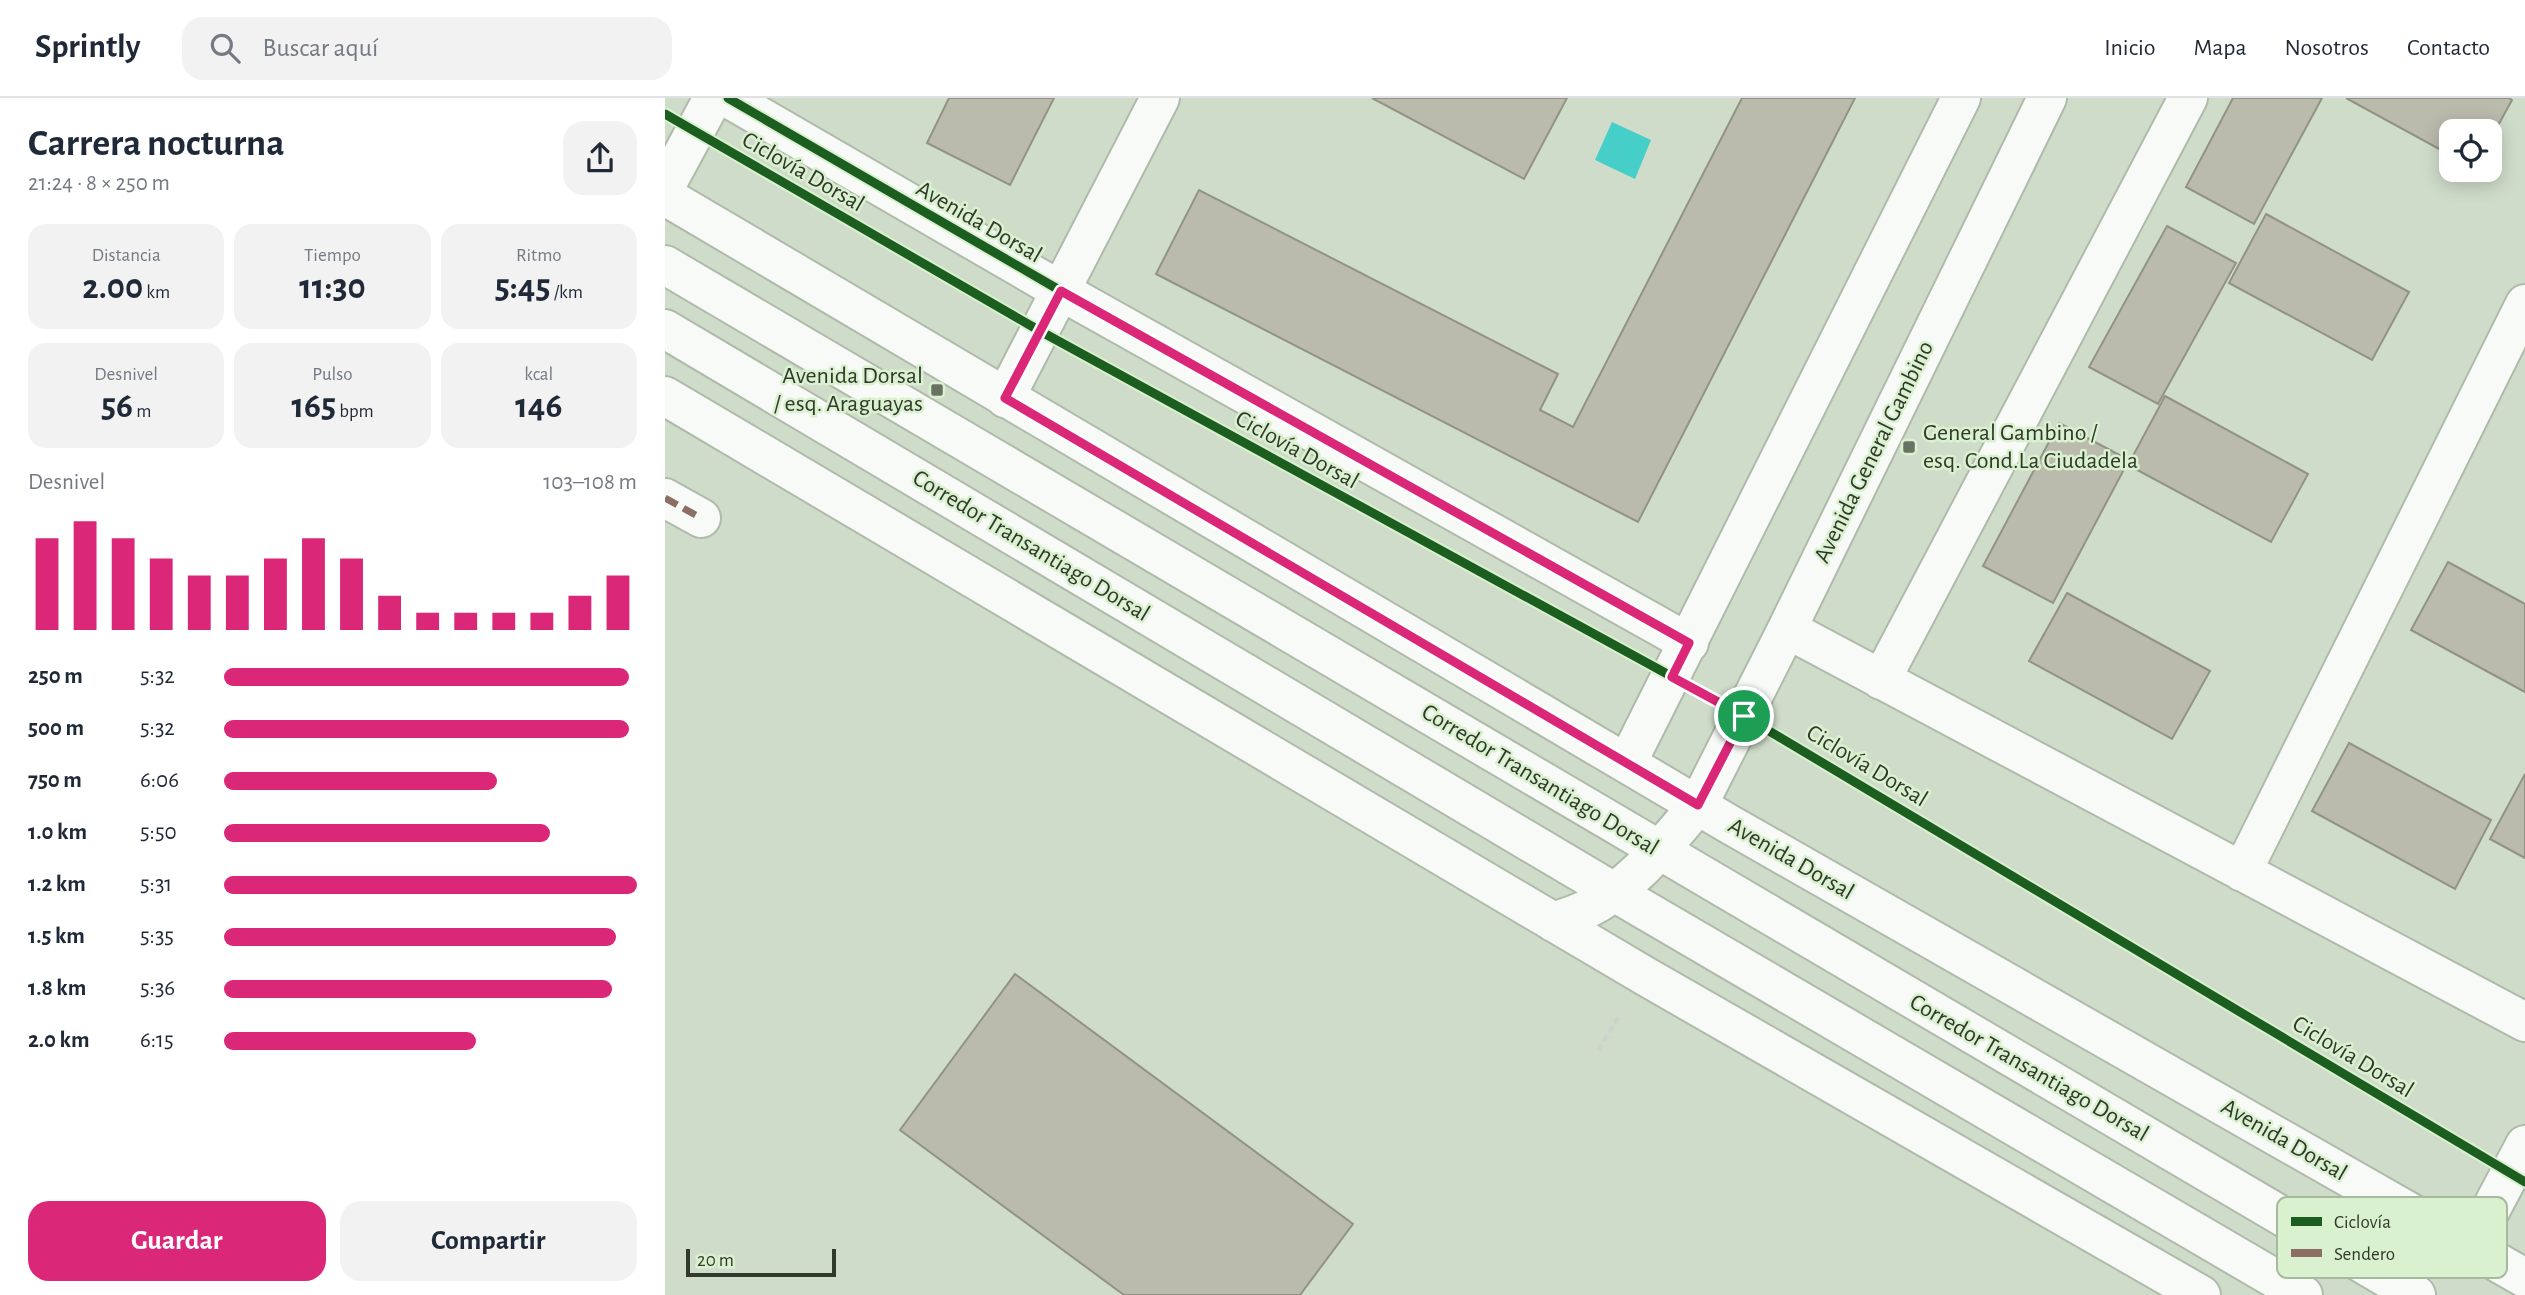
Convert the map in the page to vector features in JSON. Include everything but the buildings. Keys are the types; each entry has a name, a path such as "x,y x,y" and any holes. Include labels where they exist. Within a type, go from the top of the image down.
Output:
{"main road":[{"path":"665,187 713,98"},
{"name":"Avenida Dorsal","path":"728,98 1061,291 1689,643"},
{"path":"1005,398 1160,98"},
{"path":"1627,763 1961,98"},
{"name":"Avenida General Gambino","path":"1553,922 1585,910 1613,892 1660,850 1698,805 2047,98"},
{"path":"1881,680 2188,98"},
{"name":"Avenida Dorsal","path":"665,196 1698,805 2384,1197"},
{"name":"Corredor Transantiago Dorsal","path":"665,265 2277,1213"},
{"path":"2242,872 2525,304"},
{"name":"Corredor Transantiago Dorsal","path":"665,329 1613,892 2302,1295"},
{"path":"665,396 1553,922 2201,1295"},
{"path":"665,498 701,518"},
{"path":"1787,629 2525,1022"},
{"path":"2497,1197 2525,1145"},
{"name":"Avenida Dorsal","path":"2507,1268 2525,1278"},
{"name":"Corredor Transantiago Dorsal","path":"2387,1278 2416,1295"}],"water":[{"path":"1612,122 1651,140 1635,179 1595,160"}],"marked path":[{"path":"665,498 701,518"}],"cycle path":[{"name":"Ciclovía Dorsal","path":"728,98 1061,291 1689,643"},
{"name":"Ciclovía Dorsal","path":"665,114 1040,331 1744,716 2525,1182"}],"place":[{"name":"Avenida Dorsal / esq. Araguayas","path":"937,390"},
{"name":"General Gambino / esq. Cond.La Ciudadela","path":"1909,447"}],"route":[{"path":"1061,291 1689,643 1672,677 1744,716 1698,805 1005,398 1061,291"}]}
